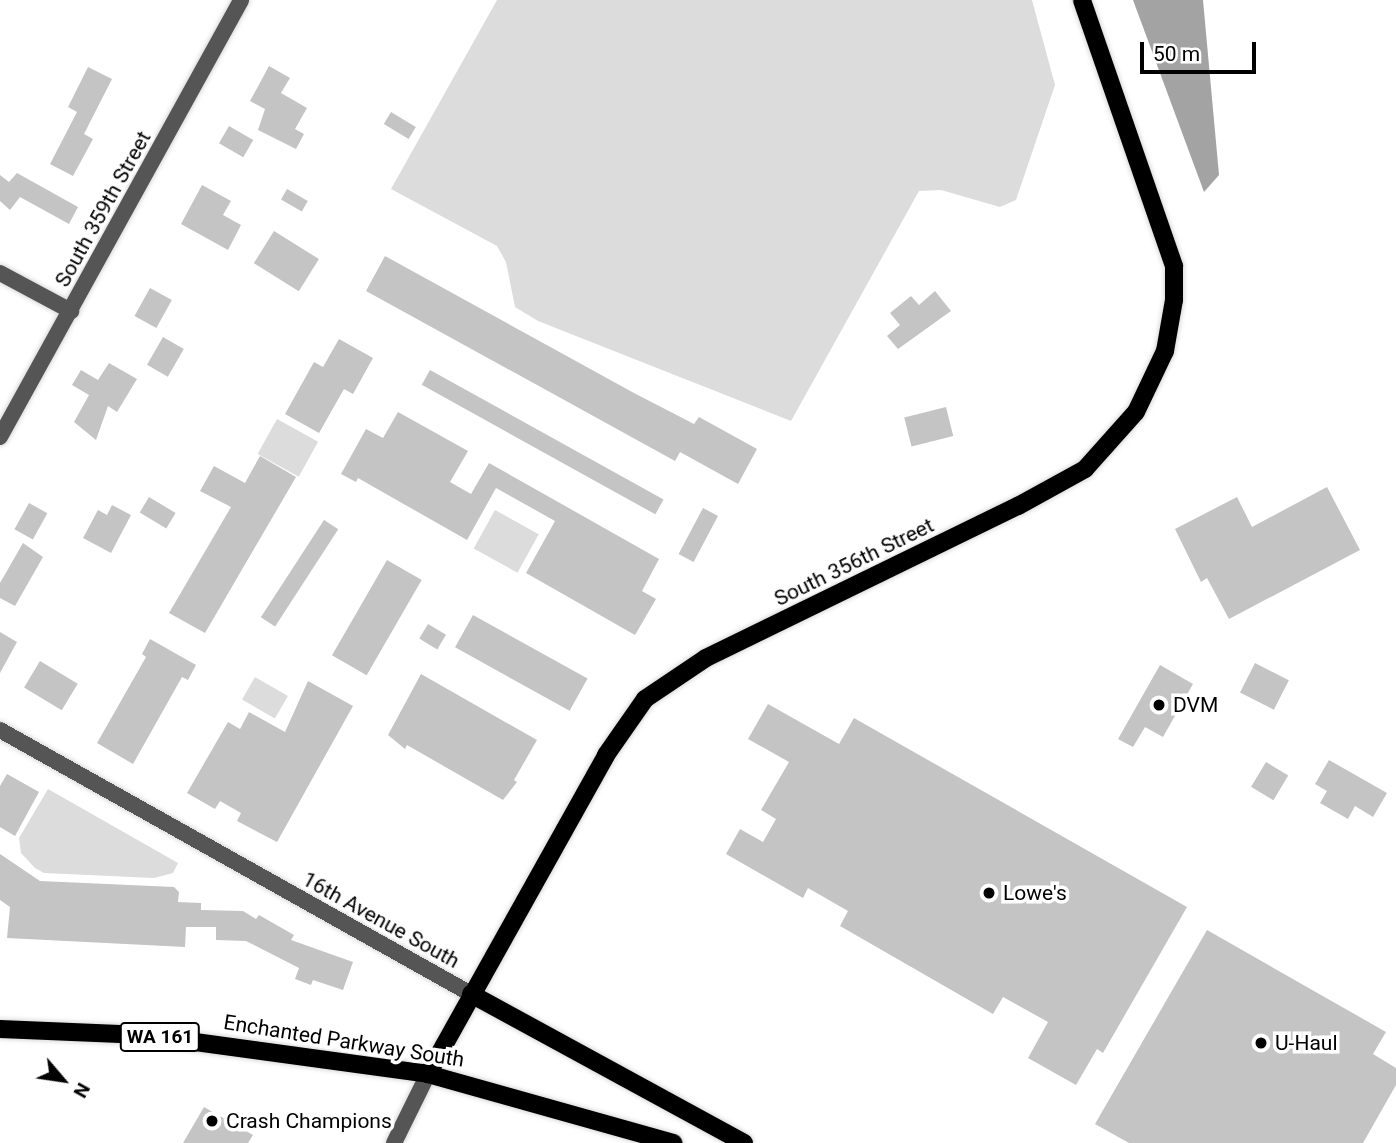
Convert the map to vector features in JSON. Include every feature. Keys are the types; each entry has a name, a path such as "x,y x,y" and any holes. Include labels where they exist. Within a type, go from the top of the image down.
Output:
{"main road":[{"name":"South 356th Street","path":"428,1074 606,755 631,715 660,685 1085,469 1136,412 1165,351 1174,300 1174,266 1082,0"},
{"name":"16th Avenue South","path":"471,994 744,1143"},
{"name":"Enchanted Parkway South","path":"0,1029 144,1035 428,1074 673,1143"}],"street":[{"name":"South 359th Street","path":"0,437 241,0"},
{"path":"0,273 71,311"},
{"name":"16th Avenue South","path":"0,730 471,994"},
{"name":"South 356th Street","path":"394,1143 428,1074"}],"shaded area":[{"path":"497,0 1032,0 1055,85 1016,200 1000,207 941,190 919,191 791,421 538,321 515,307 506,262 497,246 391,189"},
{"path":"1133,0 1203,0 1219,175 1204,192"},
{"path":"277,419 318,442 299,477 258,454"},
{"path":"495,510 539,534 517,573 474,548"},
{"path":"255,677 288,696 275,719 242,700"},
{"path":"48,789 178,863 173,873 154,878 44,873 35,868 21,853 19,838"}],"building":[{"path":"269,66 290,78 281,93 307,108 295,129 304,134 296,149 258,130 265,109 250,101"},
{"path":"88,67 112,79 84,134 93,139 73,176 50,164 77,112 68,107"},
{"path":"391,112 416,127 409,139 384,124"},
{"path":"229,126 253,140 243,157 219,143"},
{"path":"17,173 78,207 69,224 20,197 10,210 0,201 0,175 9,182"},
{"path":"202,185 231,201 223,215 241,225 228,250 181,224"},
{"path":"287,189 308,201 302,211 281,199"},
{"path":"274,231 319,259 299,291 254,263"},
{"path":"385,256 634,393 694,424 699,417 757,449 738,484 680,452 675,461 366,291"},
{"path":"150,288 172,300 156,328 134,316"},
{"path":"935,291 951,311 898,349 887,336 900,325 890,313 911,296 919,305"},
{"path":"163,337 184,349 168,377 147,365"},
{"path":"339,339 373,358 353,394 344,389 319,433 285,414 314,362 323,367"},
{"path":"109,363 137,379 117,412 108,406 96,440 74,422 89,395 72,385 81,370 98,380"},
{"path":"430,370 664,499 655,514 422,385"},
{"path":"946,407 953,436 912,447 904,417"},
{"path":"398,412 468,451 450,482 471,494 489,463 659,559 642,591 656,599 635,635 526,573 555,521 496,488 467,540 358,478 356,482 341,474 366,429 383,438"},
{"path":"260,456 296,477 205,633 169,613 231,507 200,491 214,466 245,483"},
{"path":"1327,487 1360,550 1229,619 1207,578 1201,582 1175,529 1237,497 1252,527"},
{"path":"149,497 176,513 166,528 140,512"},
{"path":"29,503 47,513 33,539 14,529"},
{"path":"112,505 131,515 111,553 83,538 98,510 107,515"},
{"path":"703,508 718,516 694,562 679,554"},
{"path":"324,520 338,529 275,627 261,617"},
{"path":"23,543 43,557 15,606 0,598 0,583"},
{"path":"387,560 422,580 367,675 332,655"},
{"path":"473,615 588,679 570,711 455,647"},
{"path":"428,624 446,635 437,649 419,639"},
{"path":"0,632 17,642 0,673"},
{"path":"150,639 196,665 188,680 182,677 133,764 97,743 146,657 142,654"},
{"path":"40,661 78,684 62,710 24,688"},
{"path":"1255,663 1289,680 1274,710 1240,692"},
{"name":"DVM","path":"1160,665 1193,684 1163,737 1145,727 1133,747 1118,739"},
{"path":"421,674 537,740 514,780 517,782 503,800 407,745 405,749 388,735"},
{"path":"308,681 353,706 277,842 237,821 241,813 220,801 215,809 187,793 228,722 240,729 249,712 285,732"},
{"name":"Lowe's","path":"768,704 839,744 854,718 1187,907 1103,1053 1097,1049 1076,1085 1028,1058 1048,1022 1003,997 993,1014 840,926 848,911 808,888 803,898 726,854 740,829 763,842 776,819 761,810 789,762 748,739"},
{"path":"1329,760 1387,793 1373,817 1355,806 1348,819 1320,803 1327,791 1315,784"},
{"path":"1266,762 1288,775 1273,800 1251,787"},
{"path":"7,774 39,792 15,836 0,827 0,786"},
{"path":"0,854 40,881 174,887 179,892 178,902 201,903 201,910 243,911 256,919 259,915 294,935 291,940 353,962 343,990 313,980 311,985 295,979 299,968 246,941 216,940 216,927 186,927 185,947 7,938 10,907 0,900"},
{"name":"U-Haul","path":"1207,930 1386,1032 1373,1054 1396,1068 1396,1085 1363,1143 1129,1143 1095,1124"},
{"name":"Crash Champions","path":"204,1107 253,1135 248,1143 183,1143"}],"place":[{"name":"DVM","path":"1159,705"},
{"name":"Lowe's","path":"989,893"},
{"name":"U-Haul","path":"1261,1043"},
{"name":"Crash Champions","path":"212,1121"}]}
